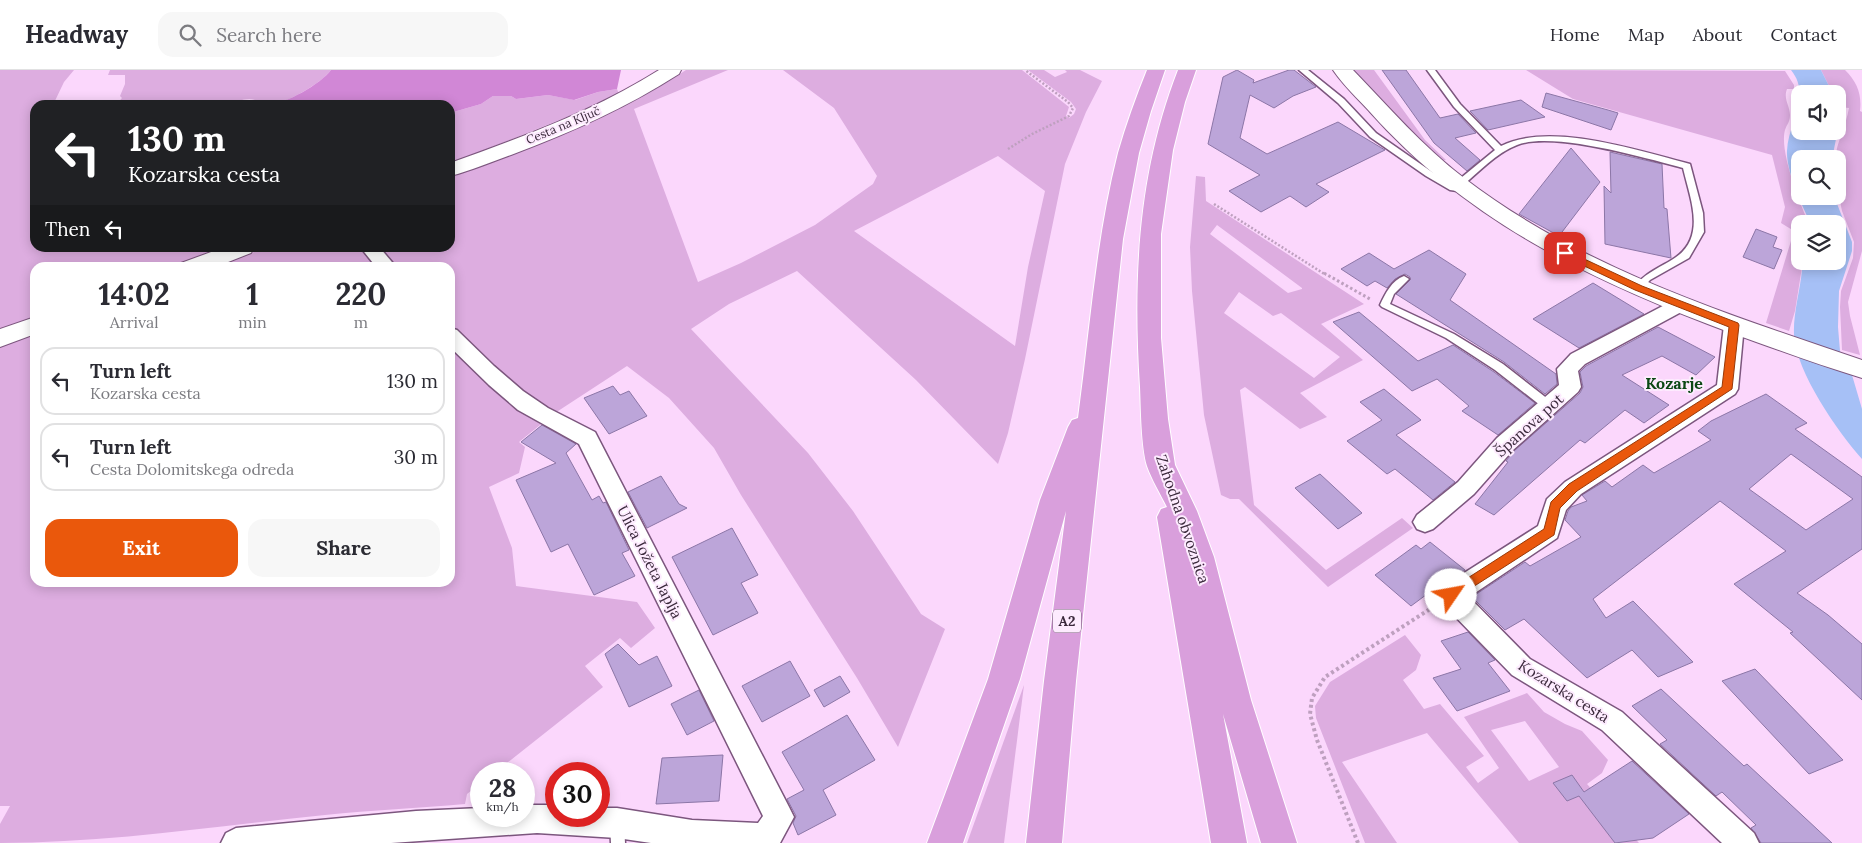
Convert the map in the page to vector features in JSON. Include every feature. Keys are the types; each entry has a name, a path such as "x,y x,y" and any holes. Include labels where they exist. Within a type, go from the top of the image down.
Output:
{"highway":[{"name":"A2","path":"1044,843 1055,728 1112,244 1122,185 1136,124 1156,70"},
{"name":"Zahodna obvoznica","path":"1187,70 1175,102 1157,176 1150,234 1149,338 1155,419 1161,465 1183,512 1199,557 1236,700 1279,843"},
{"path":"945,843 1021,625 1051,518 1057,489 1073,445 1094,398"},
{"path":"1161,465 1229,843"}],"street":[{"name":"Cesta na Ključ","path":"455,168 586,116 639,91 672,70"},
{"path":"1342,70 1409,142 1464,188 1548,244 1638,288 1678,305 1862,369"},
{"path":"206,262 232,252"},
{"path":"374,252 383,262"},
{"name":"Španova pot","path":"1425,522 1466,488 1504,444 1570,387 1567,369 1578,359 1678,305"},
{"path":"1451,595 1549,531 1555,506 1573,488 1727,389 1734,325"},
{"path":"0,338 30,327"},
{"name":"Ulica Jožeta Japlja","path":"455,340 474,361 521,400 587,438 779,817 766,838 618,833"},
{"name":"Kozarska cesta","path":"1451,595 1521,667 1612,721 1744,843"},
{"path":"236,843 416,826 537,819 618,833"}],"lane":[{"path":"1303,70 1341,101 1373,135 1428,174 1453,188 1464,188 1500,150 1521,140 1551,139 1617,149 1687,166 1698,213 1699,232 1686,256 1647,278 1638,288"},
{"path":"1431,70 1451,101 1480,130 1494,140 1500,150"},
{"path":"1404,279 1390,293 1384,305 1450,336 1499,367 1549,406"}],"path":[{"path":"1008,149 1038,131 1069,116 1073,108 1068,102 1024,70"},
{"path":"1214,204 1358,294 1384,305"},
{"path":"1358,843 1317,740 1310,714 1312,698 1325,677 1451,595"}],"shaded area":[{"path":"0,70 74,70 64,82 55,100 30,100 30,252 213,252 185,262 30,262 30,320 0,331"},
{"path":"110,70 331,70 301,93 286,100 120,100 125,84 125,75 108,75"},
{"path":"331,70 621,70 617,89 598,92 574,100 548,95 516,99 511,96 493,96 481,104 455,112 455,100 286,100 302,92"},
{"path":"686,70 728,70 634,109 698,282 741,263 815,225 873,184 877,176 834,108 783,70 1022,70 1069,107 1066,116 1069,118 1076,109 1071,102 1028,70 1044,70 1055,77 1067,72 1065,70 1080,70 1102,81 1086,112 1065,164 1025,359 1008,433 998,464 916,380 797,271 729,304 691,329 808,453 853,511 921,614 945,629 898,747 857,678 741,495 714,448 669,398 627,366 555,413 499,373 455,330 455,262 391,262 382,252 455,252 455,175 571,130 630,103","holes":["998,156 1045,191 1028,267 1015,346 854,231"]},
{"path":"1351,70 1374,70 1425,140 1446,160 1440,161"},
{"path":"1526,70 1785,71 1794,85 1791,85 1791,89 1787,89 1786,93 1790,115 1784,139 1791,177 1791,205 1802,205 1806,215 1791,215 1791,229 1781,223 1785,207 1772,155 1573,99"},
{"path":"1821,70 1845,70 1853,79 1858,89 1860,111 1862,112 1862,251 1848,302 1860,355 1842,350 1840,307 1841,291 1853,258 1854,242 1846,221 1846,215 1844,215 1841,205 1846,205 1846,150 1837,150 1840,140 1846,140 1846,121 1849,108 1846,108 1846,85 1828,85"},
{"path":"617,89 619,94 599,104 455,162 455,112 481,104 493,96 511,96 516,99 548,95 575,100 598,92"},
{"path":"1196,176 1205,177 1206,201 1364,304 1321,324 1363,360 1300,393 1327,417 1300,429 1245,387 1240,390 1254,505 1326,570 1402,518 1413,528 1328,587 1239,499 1230,499 1221,495 1204,415 1192,291 1190,247","holes":["1217,225 1302,288 1302,289 1288,293 1210,234","1239,292 1273,316 1281,313 1340,357 1314,378 1224,313"]},
{"path":"1791,241 1791,270 1802,270 1795,311 1789,331 1766,323"},
{"path":"254,252 364,252 373,262 227,262"},
{"path":"30,335 30,587 455,587 455,348 545,421 519,442 525,447 519,473 489,487 512,548 516,586 637,602 655,628 631,648 620,638 585,666 603,687 508,762 470,762 470,792 467,794 465,804 343,813 122,837 0,843 0,824 10,806 0,806 0,347"},
{"path":"1405,635 1421,655 1416,670 1403,680 1424,709 1440,704 1484,756 1466,767 1478,783 1499,768 1464,717 1527,693 1544,712 1582,731 1608,760 1602,773 1587,784 1639,843 1519,843 1427,733 1342,762 1397,843 1365,843 1316,718 1315,706 1330,682","holes":["1525,721 1559,767 1529,781 1491,730"]},
{"path":"1024,685 1004,843 967,843"}],"water":[{"path":"1791,70 1821,70 1828,85 1798,85"},
{"path":"1791,130 1791,140 1836,140 1834,150 1791,150 1791,175 1787,159 1788,140"},
{"path":"1802,205 1838,205 1841,215 1807,215"},
{"path":"1846,227 1852,242 1852,251 1846,269"},
{"path":"1802,270 1846,270 1839,291 1838,327 1840,351 1852,375 1862,409 1862,459 1830,418 1802,366 1794,335"}],"building":[{"path":"1237,70 1254,80 1253,83 1289,70 1294,70 1316,87 1293,96 1274,108 1250,95 1240,138 1267,154 1338,122 1385,150 1316,184 1329,192 1306,207 1290,196 1261,212 1229,191 1260,175 1208,144 1223,77"},
{"path":"1382,70 1406,70 1440,118 1458,114 1476,133 1455,138 1480,160 1467,171 1434,143"},
{"path":"1546,93 1618,113 1611,130 1542,107"},
{"path":"1521,100 1545,117 1488,130 1470,111"},
{"path":"1571,148 1600,182 1559,236 1519,214"},
{"path":"1610,152 1662,164 1664,208 1667,209 1671,258 1605,244 1604,186 1611,193"},
{"path":"1756,229 1777,237 1773,247 1782,250 1774,269 1743,257"},
{"path":"1429,250 1466,274 1450,300 1556,374 1557,384 1545,394 1504,362 1396,294 1410,280 1410,277 1405,274 1395,279 1387,288 1375,281 1367,286 1341,269 1369,253 1394,269"},
{"path":"1593,283 1644,314 1579,348 1533,319"},
{"path":"1359,312 1418,361 1453,345 1494,372 1535,403 1498,435 1462,411 1469,406 1437,379 1412,391 1333,322"},
{"path":"1658,327 1715,357 1696,375 1662,356 1622,375 1669,405 1644,423 1625,410 1585,443 1580,440 1494,515 1475,504 1508,462 1506,461 1514,451 1580,393 1583,387 1580,372 1586,366"},
{"path":"613,386 620,395 629,391 647,416 609,434 584,398"},
{"path":"1384,389 1421,420 1396,435 1455,482 1433,500 1395,469 1387,474 1347,441 1382,420 1360,402"},
{"path":"1766,394 1807,423 1795,429 1862,477 1862,549 1797,593 1828,615 1862,644 1862,700 1790,633 1793,632 1734,584 1786,551 1720,501 1593,599 1606,618 1633,601 1693,662 1658,677 1632,650 1587,678 1524,619 1505,630 1472,597 1525,562 1530,566 1581,537 1565,520 1571,507 1587,501 1582,495 1605,481 1612,487 1643,465 1654,473 1711,440 1698,431 1711,421","holes":["1791,454 1853,499 1806,530 1749,489"]},
{"path":"542,425 576,444 566,453 592,500 599,496 603,503 606,502 629,550 622,553 635,576 594,595 568,544 551,552 516,480 556,463 521,442"},
{"path":"1320,474 1362,513 1338,529 1295,488"},
{"path":"661,476 679,504 687,508 647,528 628,492"},
{"path":"732,528 758,575 741,583 758,613 713,635 672,557"},
{"path":"1430,542 1465,570 1444,584 1442,583 1411,606 1375,575 1416,545 1421,549"},
{"path":"1468,632 1495,660 1488,663 1510,691 1457,711 1433,678 1461,669 1441,641"},
{"path":"618,644 639,665 657,656 672,686 629,707 605,654"},
{"path":"790,661 810,696 762,722 742,686"},
{"path":"1755,669 1843,760 1809,774 1722,681"},
{"path":"840,676 850,692 824,707 814,690"},
{"path":"1661,689 1744,766 1747,764 1832,843 1761,843 1751,828 1756,825 1722,792 1716,796 1660,744 1667,740 1632,706"},
{"path":"699,690 714,721 687,735 671,704"},
{"path":"847,715 875,760 823,790 836,815 798,835 793,823 796,816 787,799 804,790 782,752"},
{"path":"723,755 719,801 656,804 662,758"},
{"path":"1632,761 1689,814 1653,838 1615,843 1579,796 1567,801 1553,783 1572,775 1584,792"}],"district":[{"name":"Kozarje","path":"1674,383"}],"route":[{"path":"1451,595 1549,531 1555,506 1573,488 1727,389 1734,325 1638,288 1565,253"}]}
